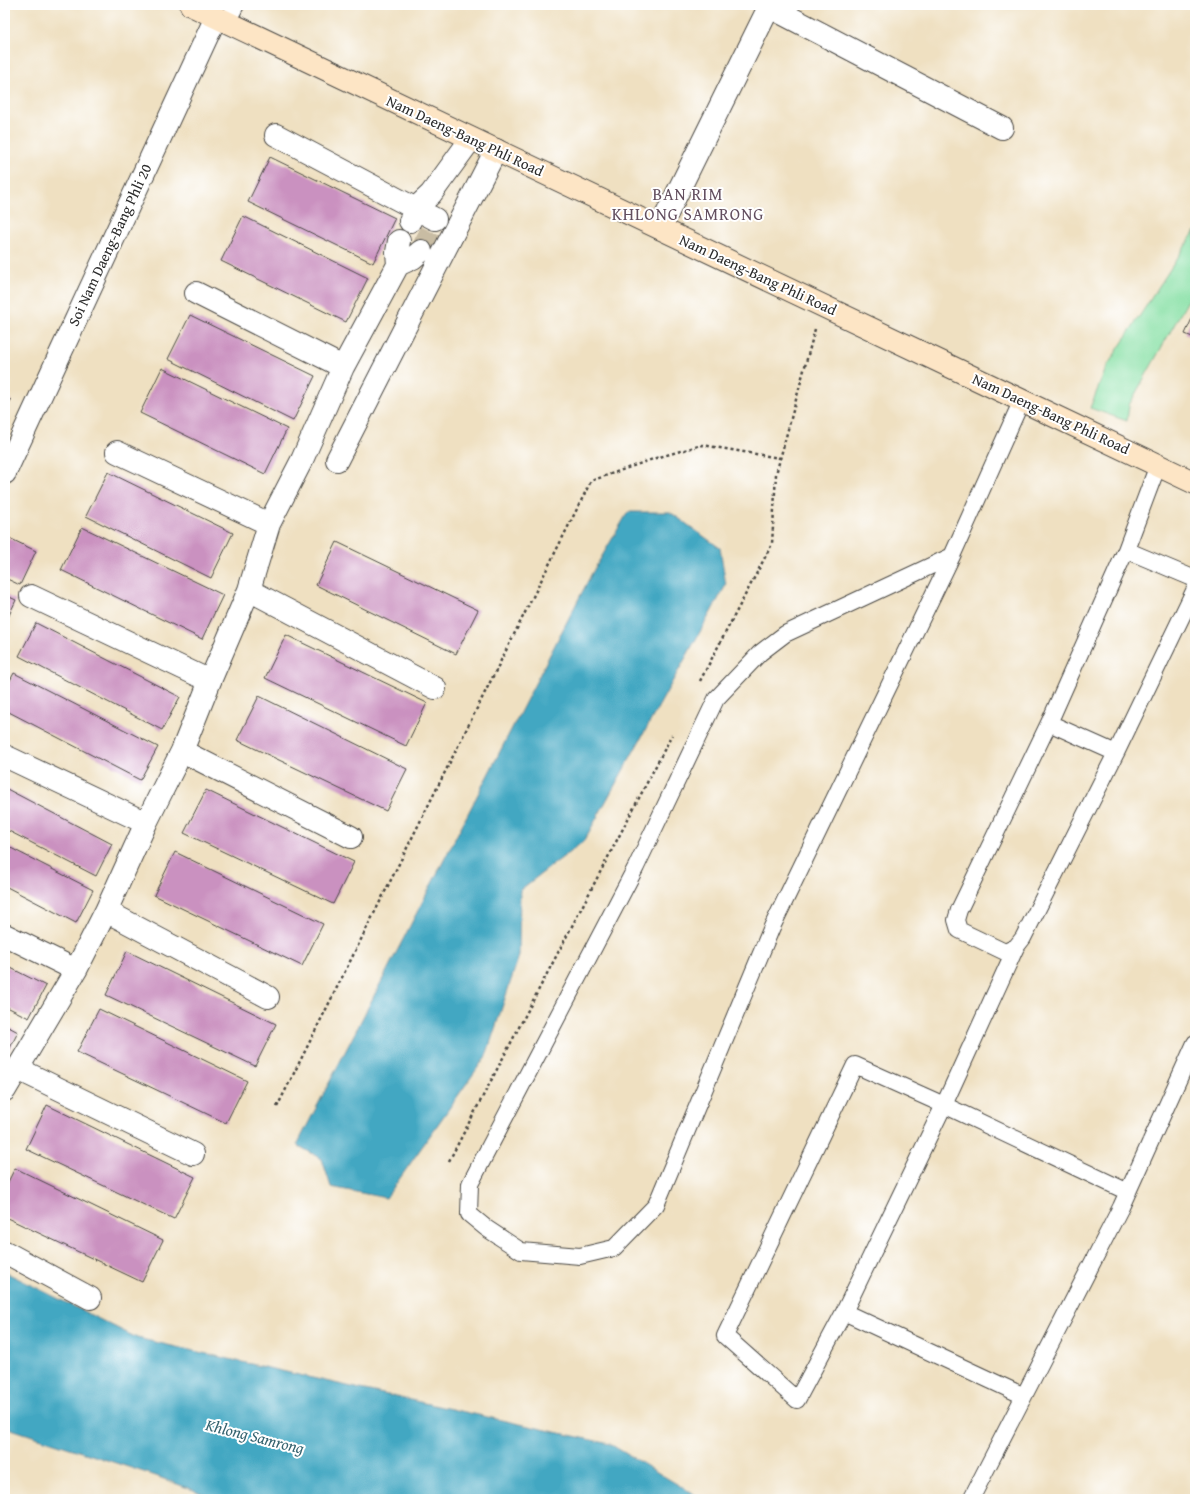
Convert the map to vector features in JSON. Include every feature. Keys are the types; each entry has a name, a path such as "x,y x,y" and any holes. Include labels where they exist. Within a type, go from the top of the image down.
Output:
{"main road":[{"name":"Nam Daeng-Bang Phli Road","path":"191,5 226,14 471,139 1195,483"}],"street":[{"path":"660,228 768,5 1002,128"},
{"name":"Soi Nam Daeng-Bang Phli 20","path":"5,474 226,14"},
{"path":"276,134 412,215 433,225 431,194"},
{"path":"412,215 431,194 471,139"},
{"path":"337,460 496,150"},
{"path":"5,1090 76,970 106,911 146,823 182,751 249,590 269,524 302,460 343,367 398,264 397,252 399,242"},
{"path":"398,264 413,258 421,251"},
{"path":"196,293 343,367"},
{"path":"117,452 269,524"},
{"path":"249,590 435,688"},
{"path":"31,596 210,681"},
{"path":"182,751 351,837"},
{"path":"5,756 146,823"},
{"path":"106,911 268,997"},
{"path":"5,935 76,970"},
{"path":"18,1069 193,1154"},
{"path":"5,1252 90,1298"}],"lane":[{"path":"952,556 785,634 760,653 716,699 636,867 470,1184 469,1214 486,1228 521,1251 580,1256 614,1248 656,1205 772,927 952,556 1022,400"},
{"path":"1016,947 1005,952 959,930 956,920 959,910 1049,723 1126,550 1158,465"},
{"path":"1126,550 1195,579"},
{"path":"1128,1192 944,1105 855,1065 725,1336 797,1400 844,1312 944,1105 1016,947 1023,938 1116,753 1195,589"},
{"path":"1049,723 1116,753"},
{"path":"971,1499 1128,1192 1195,1043"},
{"path":"844,1312 1024,1396"}],"path":[{"path":"698,684 772,544 776,474 822,305"},
{"path":"277,1107 591,481 656,458 702,445 780,458"},
{"path":"449,1161 673,734"}],"green space":[{"path":"1195,231 1195,288 1129,405 1127,421 1090,408 1107,366"}],"water":[{"path":"628,512 670,512 720,548 726,585 584,841 520,890 519,956 486,1056 386,1198 331,1187 322,1159 297,1145 592,573"},
{"name":"Khlong Samrong","path":"5,1272 137,1338 610,1444 702,1499 217,1499 156,1476 5,1427"}],"building":[{"path":"270,157 395,218 373,263 248,202"},
{"path":"243,216 368,278 346,322 221,261"},
{"path":"1195,312 1195,338 1185,334"},
{"path":"190,315 315,376 293,421 168,359"},
{"path":"162,368 287,429 265,474 140,413"},
{"path":"5,397 11,400 5,410"},
{"path":"108,472 233,533 211,578 86,516"},
{"path":"82,527 223,595 202,639 61,570"},
{"path":"5,536 36,551 20,585 5,578"},
{"path":"337,542 478,610 456,654 316,585"},
{"path":"5,595 16,600 5,624"},
{"path":"36,623 180,697 162,730 19,656"},
{"path":"286,635 427,703 406,746 265,678"},
{"path":"14,673 158,747 140,780 5,710 5,690"},
{"path":"259,696 407,769 386,811 237,740"},
{"path":"5,788 112,844 96,876 5,829"},
{"path":"206,790 354,862 333,904 184,833"},
{"path":"5,845 93,890 76,923 5,886"},
{"path":"175,852 323,924 302,966 154,895"},
{"path":"127,951 276,1024 255,1066 106,995"},
{"path":"5,965 46,986 29,1018 5,1006"},
{"path":"99,1009 247,1081 226,1123 77,1052"},
{"path":"5,1025 18,1032 5,1058"},
{"path":"47,1105 195,1177 174,1219 26,1149"},
{"path":"15,1168 163,1240 142,1282 5,1217 5,1188"}],"tunnel":[{"path":"421,251 431,231"}],"district":[{"name":"BAN RIM KHLONG SAMRONG","path":"688,204"}]}
